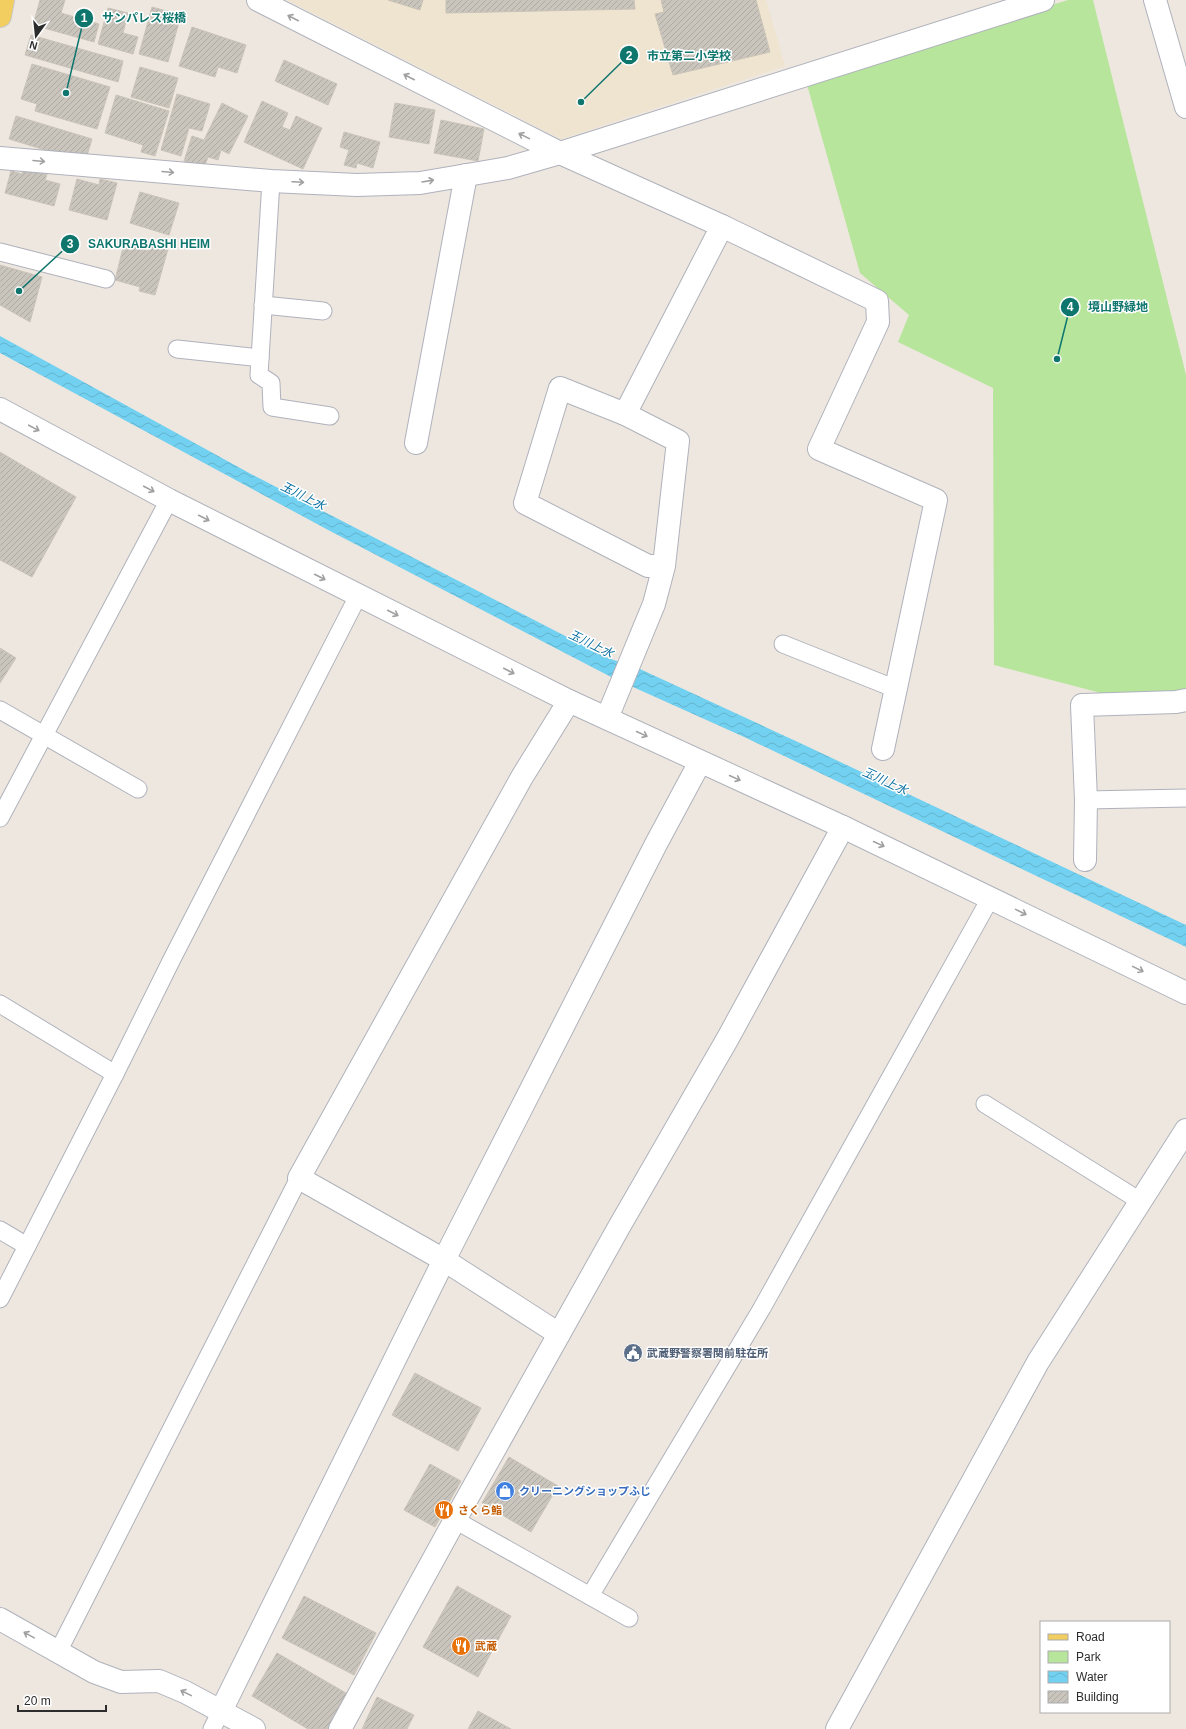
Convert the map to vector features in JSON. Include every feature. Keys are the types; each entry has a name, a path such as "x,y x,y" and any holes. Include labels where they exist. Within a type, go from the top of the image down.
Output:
{"main road":[{"path":"0,16 3,0"}],"street":[{"path":"258,0 560,153 722,226 877,301 878,322 819,450 936,500 883,749"},
{"path":"0,158 271,180 357,185 420,183 508,168 560,153 1043,0"},
{"path":"1155,0 1186,107"},
{"path":"416,443 466,175"},
{"path":"625,414 722,226"},
{"path":"607,718 654,604 664,566 678,440 625,414 560,388 525,503 648,566 664,566"},
{"path":"0,409 169,500 569,701 844,827 1186,993"},
{"path":"1085,860 1086,800 1082,705 1176,702 1186,700"},
{"path":"559,1334 444,1260 299,1178 522,777 569,701"},
{"path":"217,1720 444,1260 656,844 700,762"},
{"path":"340,1729 454,1520 728,1038 844,827"},
{"path":"837,1729 1038,1362 1186,1130"},
{"path":"0,1619 94,1672 121,1682 159,1681 185,1692 217,1720 254,1729"}],"lane":[{"path":"271,180 259,375 271,383 272,407 330,416"},
{"path":"0,252 106,280"},
{"path":"263,305 323,311"},
{"path":"177,349 260,358"},
{"path":"0,818 169,500"},
{"path":"0,1299 358,596"},
{"path":"783,644 896,689"},
{"path":"0,710 138,789"},
{"path":"1086,800 1186,798"},
{"path":"590,1596 762,1308 991,898"},
{"path":"0,1004 115,1074"},
{"path":"985,1104 1140,1202"},
{"path":"58,1652 299,1178"},
{"path":"0,1230 27,1246"},
{"path":"454,1520 629,1618"}],"shaded area":[{"path":"287,0 766,0 785,66 561,139"}],"green space":[{"path":"1068,0 1093,0 1186,375 1186,690 1178,692 1101,693 994,665 993,388 898,342 909,315 860,273 806,81"}],"water":[{"path":"0,336 251,474 608,658 640,669 1186,925 1186,947 742,736 613,678 330,531 0,353"}],"building":[{"path":"40,0 65,0 61,13 99,24 94,42 33,25"},
{"path":"388,0 423,0 420,10"},
{"path":"446,0 634,0 635,9 446,13"},
{"path":"661,0 756,0 770,52 673,75 655,14 664,12"},
{"path":"152,7 181,15 168,62 139,54"},
{"path":"108,8 128,13 123,33 138,37 133,54 98,44"},
{"path":"192,27 246,45 237,73 218,67 215,77 179,66"},
{"path":"31,35 123,61 118,82 25,55"},
{"path":"284,60 337,84 328,105 275,81"},
{"path":"32,64 110,87 97,129 35,111 37,104 21,99"},
{"path":"140,67 178,78 169,108 131,97"},
{"path":"177,94 210,104 202,131 189,128 181,156 161,150"},
{"path":"116,95 169,111 155,156 141,152 143,145 105,133"},
{"path":"262,101 288,113 282,127 290,130 296,116 322,128 303,169 244,142"},
{"path":"222,103 248,116 229,154 221,150 218,160 208,157 204,168 184,161 192,136 204,140"},
{"path":"395,103 435,110 429,144 389,137"},
{"path":"16,116 92,139 85,162 9,139"},
{"path":"441,120 484,129 478,161 434,153"},
{"path":"344,132 380,142 373,168 357,163 356,168 344,165 349,150 340,147"},
{"path":"23,168 47,174 45,180 60,184 54,206 5,193 11,171 22,174"},
{"path":"77,179 99,185 100,179 117,183 107,220 69,210"},
{"path":"140,192 179,203 169,235 130,223"},
{"path":"124,244 148,251 150,244 168,249 155,295 139,291 140,287 115,280"},
{"path":"0,265 42,277 30,322 0,305"},
{"path":"0,452 76,497 32,577 0,560"},
{"path":"0,648 16,658 0,683"},
{"path":"415,1373 481,1408 458,1451 392,1415"},
{"path":"509,1457 558,1486 531,1532 482,1503"},
{"path":"430,1464 461,1481 435,1527 404,1510"},
{"path":"457,1586 511,1616 478,1677 423,1647"},
{"path":"304,1596 376,1633 354,1675 282,1638"},
{"path":"277,1653 351,1696 332,1729 308,1729 252,1696"},
{"path":"377,1697 414,1715 407,1729 362,1729"},
{"path":"478,1711 511,1729 468,1729"}],"place":[{"name":"サンパレス桜橋","path":"66,93"},
{"name":"市立第二小学校","path":"581,102"},
{"name":"SAKURABASHI HEIM","path":"19,291"},
{"name":"境山野緑地","path":"1057,359"},
{"name":"武蔵野警察署関前駐在所","path":"633,1353"},
{"name":"クリーニングショップふじ","path":"505,1491"},
{"name":"さくら鮨","path":"444,1510"},
{"name":"武蔵","path":"461,1646"}],"water label":[{"name":"玉川上水","path":"303,496"},
{"name":"玉川上水","path":"591,644"},
{"name":"玉川上水","path":"885,781"}]}
